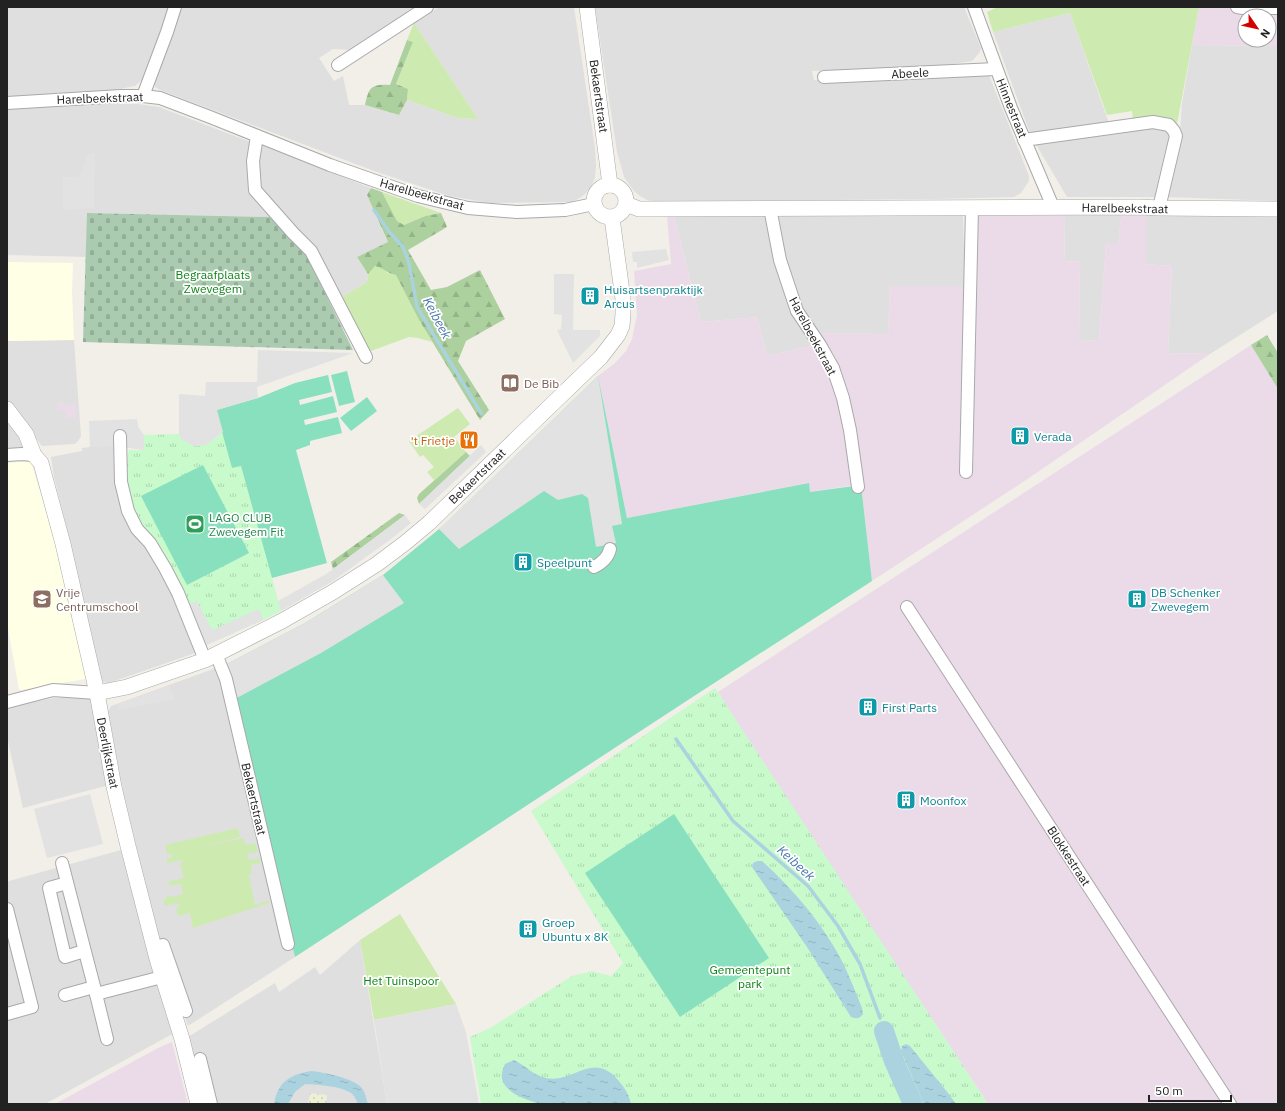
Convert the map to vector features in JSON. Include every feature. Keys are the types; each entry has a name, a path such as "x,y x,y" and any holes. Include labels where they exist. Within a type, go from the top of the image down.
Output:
{"street":[{"path":"143,96 175,7"},
{"path":"338,65 427,7"},
{"name":"Bekaertstraat","path":"587,7 610,185"},
{"name":"Hinnestraat","path":"974,7 996,69 1024,140 1053,207"},
{"path":"1237,7 1278,8"},
{"name":"Abeele","path":"824,77 996,69"},
{"name":"Harelbeekstraat","path":"7,103 143,96 160,98 330,165 418,196 468,208 517,212 565,210 594,204"},
{"path":"1024,140 1152,122 1169,125 1176,136 1159,208"},
{"path":"257,136 253,161 255,190 311,251 366,357"},
{"path":"610,185 623,191 626,200 623,212 612,218 602,216 595,209 594,204 594,198 600,188 610,185"},
{"name":"Harelbeekstraat","path":"626,204 639,209 1140,207 1278,209"},
{"name":"Harelbeekstraat","path":"770,208 780,260 797,311 820,344 840,387 850,430 858,487"},
{"path":"966,472 972,208"},
{"name":"Bekaertstraat","path":"7,702 53,690 97,693 127,687 210,657 282,621 333,592 377,564 405,543 429,523 601,357 618,335 622,326 624,314 623,293 612,218"},
{"name":"Deerlijkstraat","path":"7,409 26,434 34,455 41,463 64,544 97,693 114,787 154,948 182,1039 198,1104"},
{"name":"Bekaertstraat","path":"120,436 121,482 128,511 136,529 150,543 165,568 210,657 226,679 288,944"},
{"path":"7,455 34,455"},
{"path":"594,567 602,562 609,554 610,549"},
{"name":"Blokkestraat","path":"907,607 1230,1104"},
{"path":"62,863 107,1039"},
{"path":"67,883 49,888 65,957 84,951"},
{"path":"7,909 32,1007 7,1014"},
{"path":"154,948 163,945 186,1011"},
{"path":"65,995 162,977"},
{"path":"200,1059 211,1104"}],"shaded area":[{"path":"7,7 170,7 161,35 143,79 135,86 115,90 7,99"},
{"path":"178,7 416,7 352,50 333,49 319,58 334,81 343,76 349,105 365,105 399,115 407,100 458,118 478,119 414,23 439,7 574,7 595,148 595,178 591,187 584,195 573,202 490,203 449,196 374,171 160,90 155,87 154,82"},
{"path":"595,7 964,7 981,48 980,52 972,61 934,67 812,71 814,80 989,75 1029,176 1029,181 1021,193 1014,197 653,202 647,200 634,191 624,177 617,152"},
{"path":"1199,7 1278,7 1278,46 1277,8 1237,8 1237,46 1192,45"},
{"path":"1070,13 1110,126 1031,136 993,32"},
{"path":"1192,45 1237,46 1237,48 1277,48 1278,46 1278,201 1166,197 1180,132 1182,103"},
{"path":"99,104 138,104 159,107 253,143 252,188 271,217 88,213 86,257 7,255 7,109"},
{"path":"1152,127 1171,130 1159,197 1067,197 1034,141"},
{"path":"258,144 371,188 367,195 388,243 357,257 368,274 367,282 342,297 342,304 263,195 256,182"},
{"path":"95,153 94,208 63,210 63,177 79,177 88,154"},
{"path":"1122,210 1118,245 1106,244 1099,340 1079,341 1080,262 1065,261 1064,212"},
{"path":"1122,210 1146,210 1146,264 1172,266 1168,353 1210,354 1029,478 872,581 848,391 835,356 819,333 888,334 890,286 965,286 963,474 973,472 976,218 979,215 1064,212 1065,261 1080,262 1079,341 1099,340 1106,243 1118,244"},
{"path":"1146,210 1278,215 1278,311 1210,354 1168,353 1172,266 1146,264"},
{"path":"963,213 965,286 890,286 888,334 819,333 814,329 803,312 783,258 777,215"},
{"path":"767,215 816,345 767,356 757,317 701,322 674,216"},
{"path":"667,216 674,216 701,322 757,317 767,356 816,345 834,377 855,485 810,492 808,483 627,518 598,376 614,364 626,351 632,339 637,315 634,271 671,264"},
{"path":"666,249 669,260 637,268 637,262 633,262 632,252"},
{"path":"7,262 73,263 72,292 74,340 7,341"},
{"path":"554,274 574,274 573,330 600,330 600,336 573,363 557,330 561,329 562,315 554,314"},
{"path":"74,340 81,436 75,444 42,446 7,401 7,341"},
{"path":"1251,345 1278,389 1278,1104 988,1104 928,1013 862,920 718,692"},
{"path":"258,350 353,353 257,387 258,398 217,410 223,432 206,445 193,446 181,439 179,434 179,394 205,396 206,382 257,382"},
{"path":"598,376 622,524 612,526 616,543 596,547 588,498 582,494 558,500 544,491 459,549 439,529"},
{"path":"57,403 64,403 65,405 75,404 76,418 66,418 66,411 58,411"},
{"path":"7,412 25,449 7,450"},
{"path":"137,419 138,427 144,435 144,450 113,446 90,447 89,421"},
{"path":"116,441 158,561 198,652 109,683 103,682 99,678 89,639 71,545 54,477 51,457 82,451 82,448 90,447 90,443"},
{"path":"481,445 486,452 425,509 419,504"},
{"name":"Vrije Centrumschool","path":"31,462 49,521 91,678 21,690 19,689 7,623 7,463"},
{"path":"405,515 411,523 391,539 333,581 281,611 278,601 328,573"},
{"path":"383,575 404,603 321,653 231,701 227,664 305,623"},
{"path":"197,601 212,630 259,609 263,620 200,648 184,606"},
{"path":"227,664 265,838 295,957 188,1026 160,946 124,796 108,711 111,706"},
{"path":"170,686 175,699 119,710 117,704"},
{"path":"71,697 92,699 109,785 23,808 7,737 7,708 53,698"},
{"path":"90,794 103,844 47,858 34,809"},
{"path":"121,850 174,1033 45,1104 7,1104 7,884 9,881"},
{"path":"360,940 387,1104 206,1104 188,1037 275,983 279,992 315,967 320,975"},
{"path":"456,1004 466,1032 479,1104 387,1104 374,1020"},
{"path":"172,1042 188,1104 55,1104 158,1048"},
{"path":"310,1093 327,1095 326,1104 308,1104"}],"green space":[{"path":"998,7 1199,7 1177,124 1133,122 1132,111 1107,115 1070,13 993,32 987,12"},
{"path":"414,23 478,119 458,118 407,100 408,89 396,84 413,42 407,40"},
{"path":"407,40 413,42 396,84 408,89 407,100 399,115 365,105 368,94 372,88 379,85 390,85"},
{"path":"371,188 382,192 397,221 404,225 425,216 441,213 447,227 408,250 431,290 447,287 480,270 505,319 466,341 458,361 489,410 480,420 419,320 396,275 375,266 368,274 357,257 388,242 367,195"},
{"path":"382,192 441,213 425,216 404,225 397,221"},
{"name":"Begraafplaats Zwevegem","path":"87,213 271,217 304,250 353,350 83,342"},
{"path":"374,266 381,267 388,273 396,274 432,342 409,337 371,351 365,347 342,304 342,297 367,282 368,274"},
{"path":"1267,335 1278,353 1278,389 1251,345"},
{"path":"347,371 355,402 339,406 331,375"},
{"path":"328,375 332,392 299,400 300,405 333,396 337,412 304,420 305,425 338,417 342,433 310,441 310,445 296,450 327,563 272,578 241,466 232,468 216,410 258,398 295,383"},
{"path":"598,376 627,518 809,483 810,492 861,485 872,581 295,957 265,838 227,664 305,623 383,575 444,525"},
{"path":"367,397 377,411 351,431 340,418"},
{"path":"458,408 470,424 454,437 466,452 434,480 427,472 434,467 423,455 420,457 409,441"},
{"path":"223,432 232,468 241,465 281,611 200,648 178,593 137,529 121,482 129,450 144,450 144,435 179,434 181,439 213,440"},
{"path":"466,452 470,456 419,504 417,498 419,494"},
{"name":"LAGO CLUB Zwevegem Fit","path":"203,465 249,553 187,585 141,496"},
{"path":"399,513 405,515 333,569 331,562"},
{"name":"Gemeentepunt park","path":"715,688 988,1104 481,1104 470,1037 490,1028 572,976 592,971 611,976 623,963 531,811"},
{"path":"674,814 769,958 680,1017 585,873"},
{"path":"238,828 240,837 204,846 244,838 245,845 255,843 258,852 247,854 248,860 260,858 260,863 251,865 252,874 249,875 255,905 269,900 269,903 193,928 190,913 178,916 176,909 179,907 179,903 164,906 164,900 166,897 183,894 181,884 169,886 168,882 184,878 180,864 182,863 182,860 167,863 167,859 172,857 171,853 167,854 165,845"},
{"name":"Het Tuinspoor","path":"400,914 456,1004 374,1020 360,940"}],"water":[{"path":"762,861 785,884 817,921 843,963 862,1008 863,1014 859,1018 851,1017 807,947 752,867 753,863"},
{"path":"906,1044 910,1046 956,1104 924,1104 901,1051 902,1046"},
{"path":"514,1060 537,1075 556,1079 591,1068 600,1068 609,1072 618,1080 626,1091 631,1104 542,1104 525,1099 508,1089 502,1079 502,1071 505,1064"},
{"path":"311,1071 337,1076 357,1084 364,1090 368,1104 358,1104 352,1094 341,1089 329,1086 305,1084 295,1092 288,1104 274,1104 279,1090 286,1080"}],"waterway":[{"name":"Keibeek","path":"374,210 390,233 403,247 409,263 417,307 481,413"},
{"name":"Keibeek","path":"676,739 733,821 808,886 838,926 860,964 880,1018"},
{"path":"884,1031 894,1061 913,1104"}],"place":[{"name":"Huisartsenpraktijk Arcus","path":"590,296"},
{"name":"De Bib","path":"510,383"},
{"name":"Verada","path":"1020,436"},
{"name":"'t Frietje","path":"469,440"},
{"name":"LAGO CLUB Zwevegem Fit","path":"195,524"},
{"name":"Speelpunt","path":"523,562"},
{"name":"Vrije Centrumschool","path":"42,599"},
{"name":"DB Schenker Zwevegem","path":"1137,599"},
{"name":"First Parts","path":"868,707"},
{"name":"Moonfox","path":"906,800"},
{"name":"Groep Ubuntu x 8K","path":"528,929"}]}
